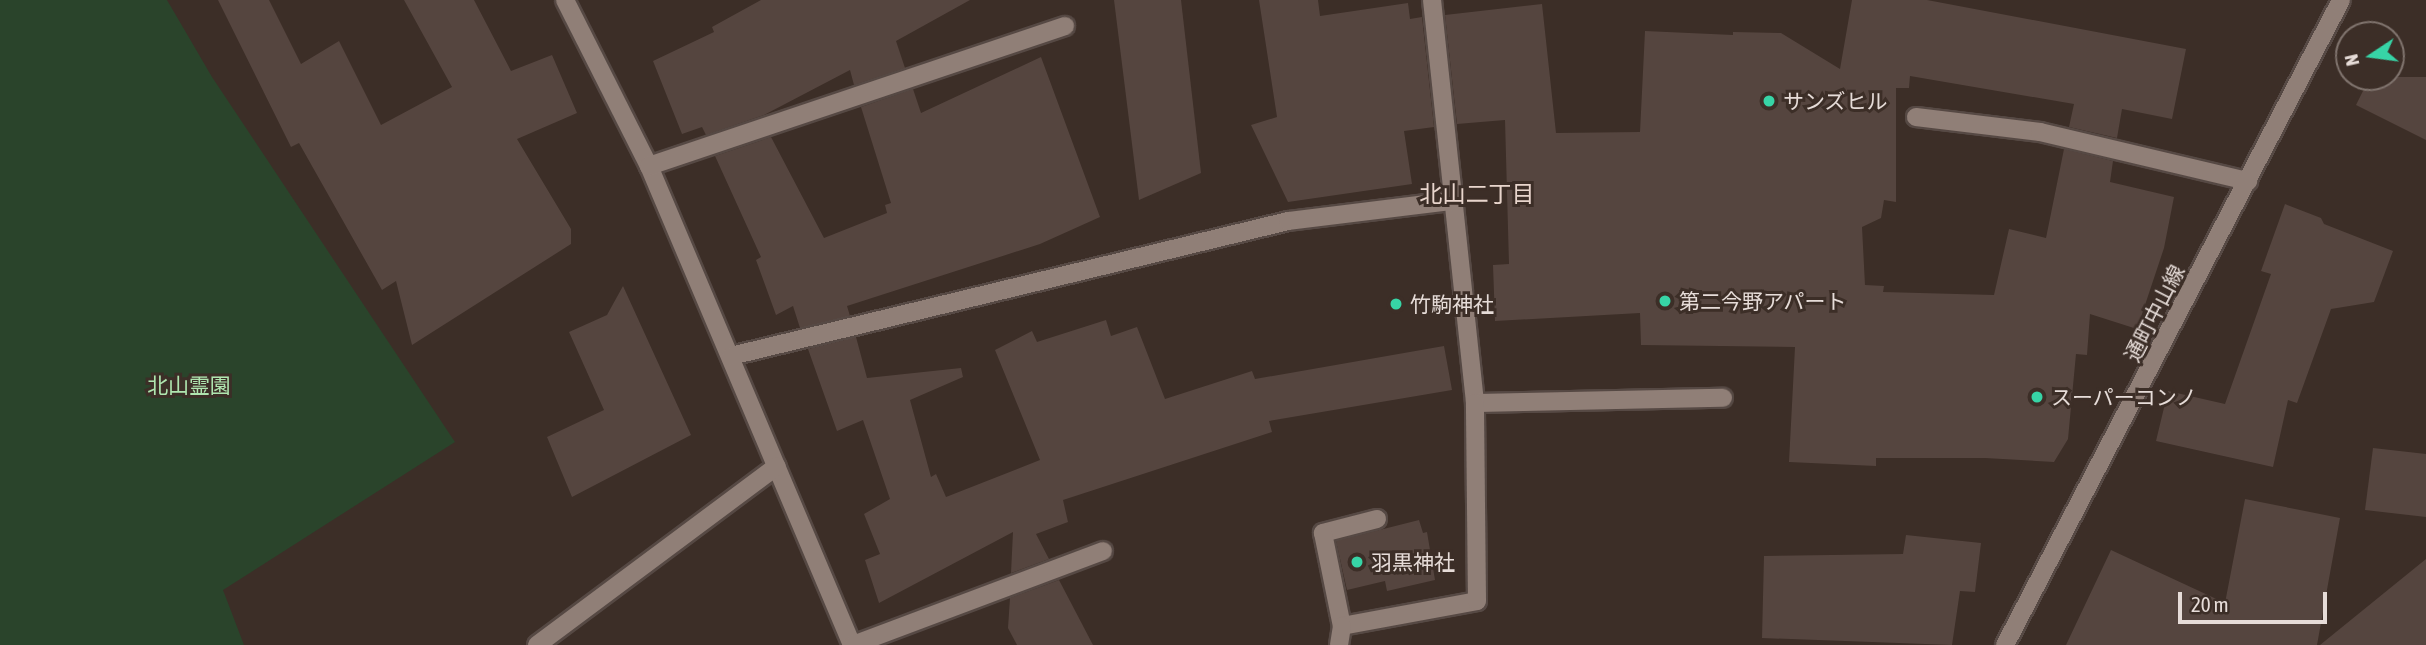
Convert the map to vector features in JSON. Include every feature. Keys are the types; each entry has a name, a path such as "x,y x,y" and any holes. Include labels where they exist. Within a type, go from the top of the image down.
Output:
{"street":[{"path":"565,0 649,166 852,645 1103,551"},
{"path":"1342,626 1477,601 1475,403 1432,0"},
{"name":"通町中山線","path":"2005,645 2341,0"},
{"path":"649,166 1065,26"},
{"path":"1916,117 2040,132 2248,181"},
{"path":"731,356 1288,221 1452,201"},
{"path":"1475,403 1723,398"},
{"path":"537,645 777,466"},
{"path":"1339,645 1342,626 1323,533 1377,519"}],"green space":[{"name":"北山霊園","path":"0,0 167,0 212,77 455,442 223,590 244,645 0,645"}],"building":[{"path":"218,0 269,0 301,64 339,41 381,125 452,87 404,0 474,0 511,71 552,55 577,113 517,139 571,229 571,244 412,345 396,281 382,290 299,143 291,147"},
{"path":"761,0 970,0 896,41 905,68 854,85 850,70 764,115 706,135 702,127 682,134 653,61 714,32 712,27"},
{"path":"1114,0 1181,0 1201,173 1139,200"},
{"path":"1259,0 1318,0 1320,16 1408,3 1410,19 1422,17 1434,127 1404,131 1412,184 1288,202 1251,125 1277,117"},
{"path":"1852,0 1927,0 2186,49 2172,119 2122,109 2117,138 2069,127 2074,104 1910,76 1909,88 1896,88 1896,202 1884,200 1881,218 1862,227 1865,285 1884,286 1883,292 1994,295 2009,229 2046,238 2064,149 2113,161 2110,182 2174,197 2164,248 2137,329 2090,314 2087,355 2076,354 2068,439 2054,462 1985,458 1876,458 1876,466 1789,462 1795,347 1641,345 1640,313 1495,321 1493,265 1509,264 1505,120 1457,124 1445,15 1542,4 1556,133 1640,132 1645,31 1733,35 1733,32 1781,33 1840,69"},
{"path":"1041,57 1100,217 1040,244 847,306 850,316 800,328 793,306 776,315 756,260 761,257 715,156 771,137 824,238 887,213 885,205 891,203 861,107 913,89 921,113"},
{"path":"2405,77 2426,77 2426,140 2356,105 2363,91 2405,91"},
{"path":"2285,204 2321,218 2324,224 2393,251 2374,302 2331,309 2297,403 2288,400 2273,467 2156,441 2168,391 2225,404 2271,274 2261,271"},
{"path":"623,286 691,435 572,497 547,437 604,410 569,332 607,315"},
{"path":"1106,320 1111,336 1137,327 1165,399 1252,371 1255,379 1444,346 1452,390 1269,421 1272,432 1063,500 1068,522 1036,534 1049,559 1011,573 1013,532 879,603 865,560 880,554 864,514 890,499 863,420 837,431 808,349 856,337 867,378 961,368 963,377 910,400 931,477 936,474 946,497 1040,460 995,350 1032,331 1037,342"},
{"path":"2373,448 2426,454 2426,517 2365,510"},
{"path":"2245,499 2340,518 2317,645 2066,645 2111,550 2225,603"},
{"path":"1419,520 1423,533 1427,532 1435,580 1387,591 1385,581 1347,590 1336,541"},
{"path":"1906,535 1981,543 1975,592 1960,591 1952,645 1762,638 1764,556 1903,554"},
{"path":"2426,559 2426,645 2320,645"},
{"path":"1059,580 1093,645 1017,645 1008,628 1010,598"}],"place":[{"name":"サンズヒル","path":"1769,101"},
{"name":"第二今野アパート","path":"1665,301"},
{"name":"竹駒神社","path":"1396,304"},
{"name":"スーパーコンノ","path":"2037,397"},
{"name":"羽黒神社","path":"1357,562"}],"district":[{"name":"北山二丁目","path":"1477,194"}]}
